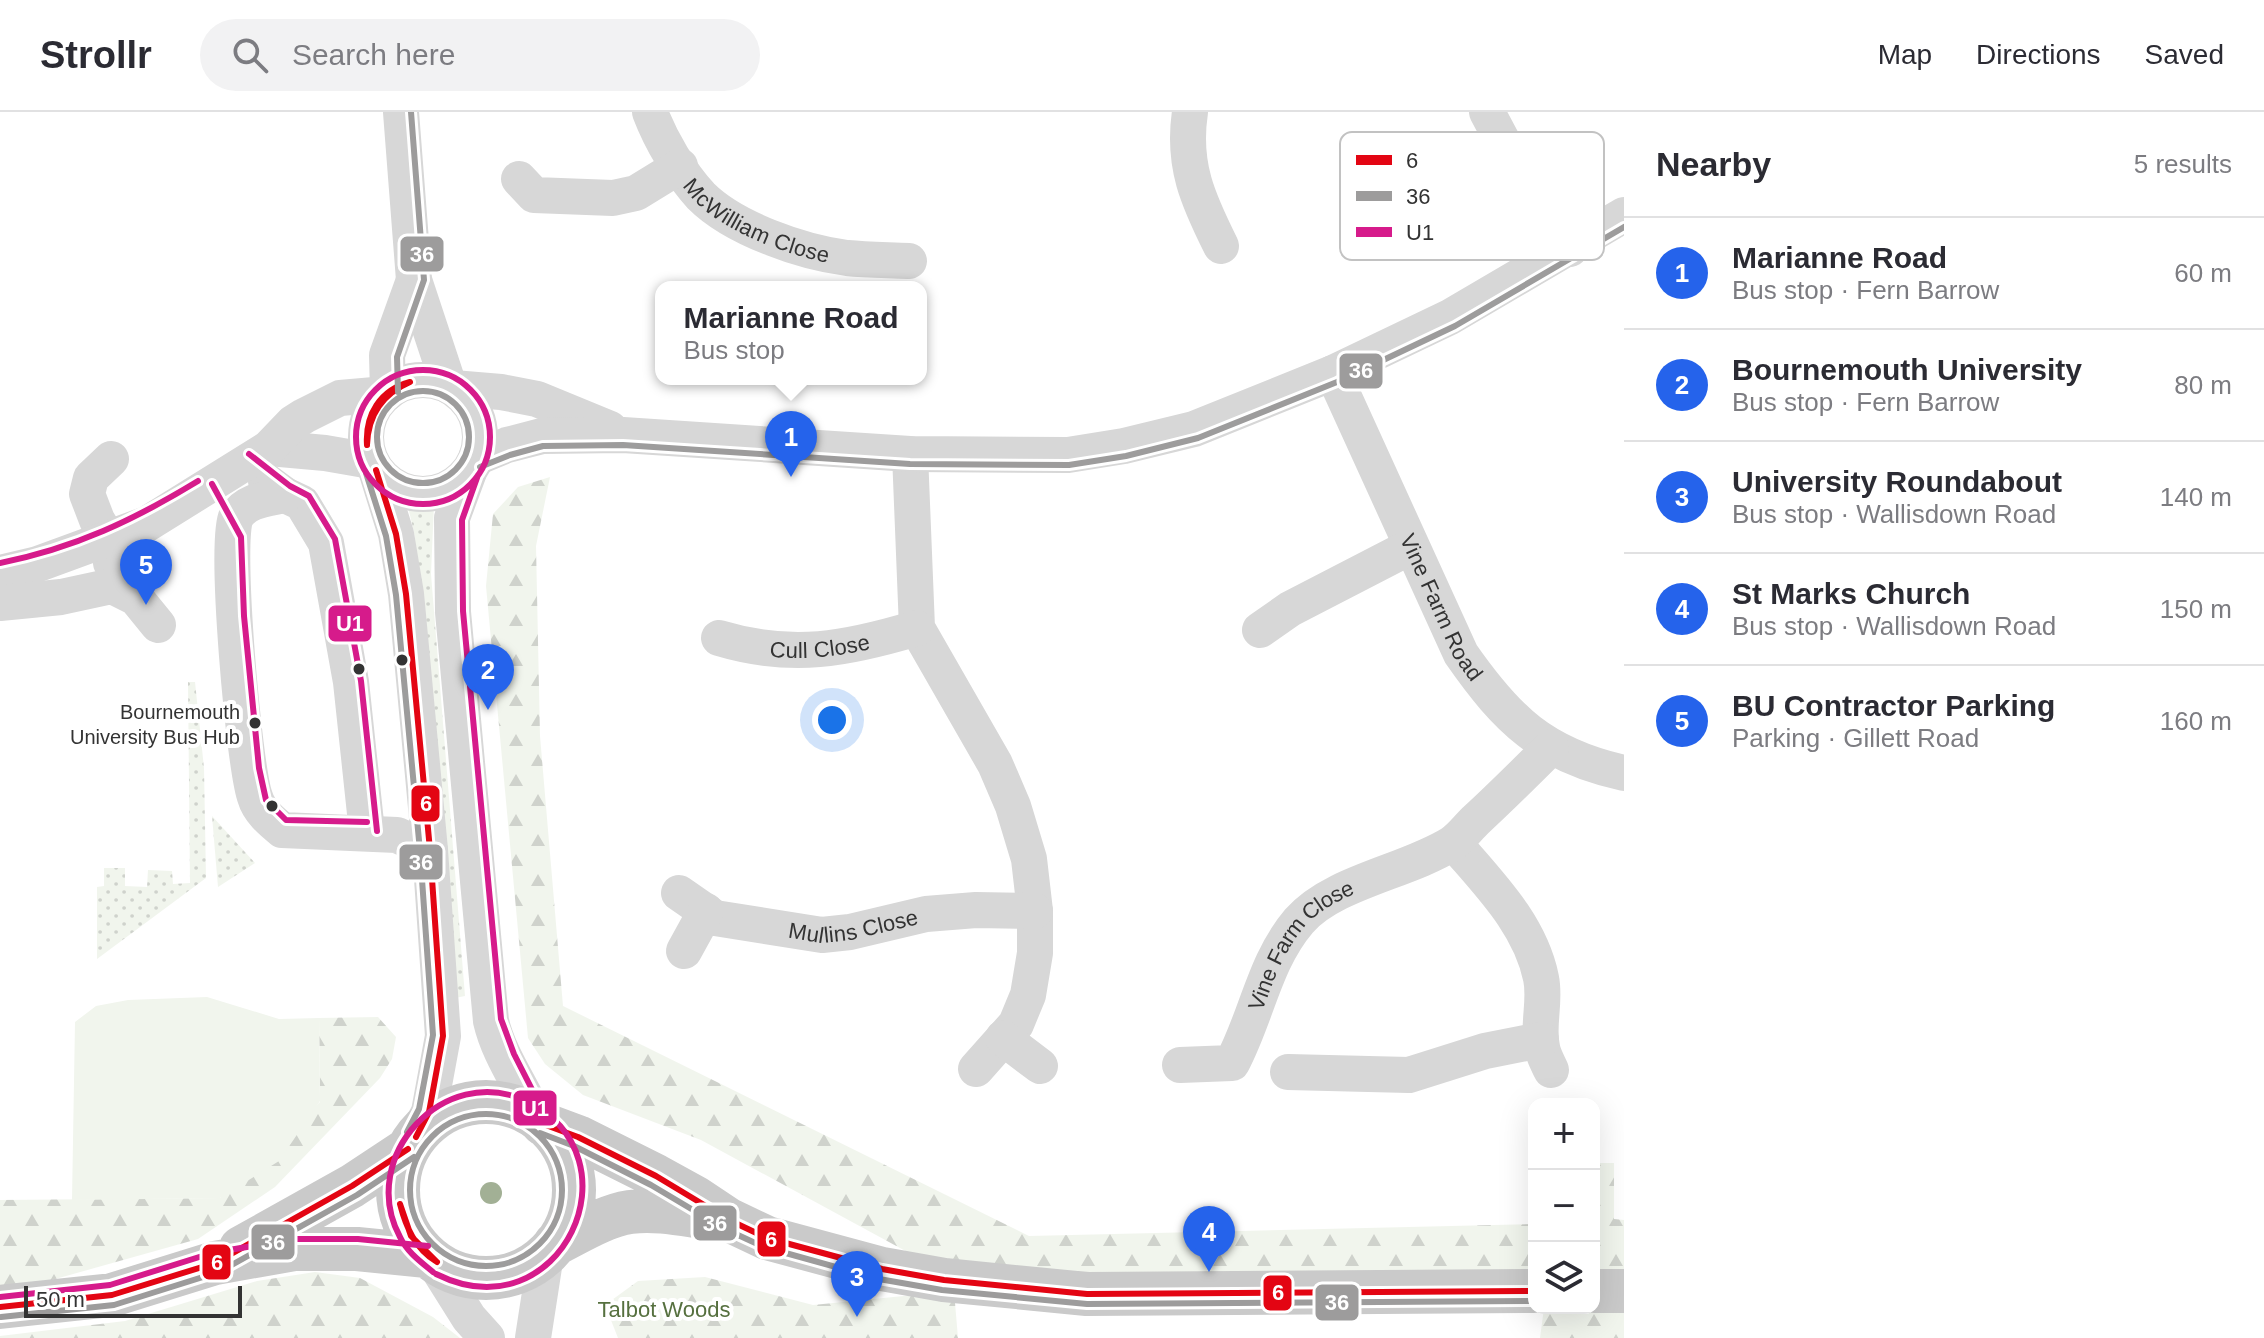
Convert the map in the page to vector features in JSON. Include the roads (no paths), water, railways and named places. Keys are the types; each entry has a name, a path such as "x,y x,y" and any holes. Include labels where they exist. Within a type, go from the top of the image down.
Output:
{"main road":[{"path":"215,1263 352,1186 412,1143 438,1117 472,1104 505,1105 578,1137 767,1238 882,1269 944,1280 1087,1294 1528,1291"},
{"path":"540,1122 564,1151 573,1181 569,1218 550,1249"},
{"path":"412,1143 399,1174 400,1211 408,1232 429,1258"},
{"path":"0,1307 112,1295 215,1263 305,1248 357,1249 429,1258 456,1273 482,1278 514,1273 550,1249 607,1219 630,1212 729,1220"},
{"path":"1600,1291 1624,1291"}],"street":[{"path":"401,112 414,280 451,387 470,404 479,422 481,440 452,518 453,612 491,1021 497,1045 540,1122"},
{"name":"McWilliam Close","path":"650,112 666,145 702,197 755,230 846,258 909,261"},
{"path":"1190,112 1186,146 1193,184 1221,246"},
{"path":"1487,112 1498,132"},
{"path":"519,179 534,195 613,198 636,193 680,166"},
{"path":"1604,228 1624,215"},
{"path":"256,455 325,453 374,466 398,489 420,494 442,491 459,482 472,465 507,445 542,436 623,435 910,454 1068,455 1124,446 1194,429 1333,373 1450,317 1551,260"},
{"path":"387,393 387,355 414,280"},
{"name":"Vine Farm Road","path":"1333,373 1461,654 1489,693 1516,723 1551,747 1594,766 1624,773"},
{"path":"412,1143 429,1112 443,1036 430,850 404,580 396,534 367,445 367,425 372,411 387,393 405,383 419,380 537,399 623,435"},
{"path":"0,573 38,564 147,524 256,455 293,423 340,398 387,393"},
{"path":"910,454 917,628 995,764 1013,806 1029,859 1035,911 1035,953 1028,995 1016,1024 976,1069"},
{"path":"256,455 285,495 302,503 326,543 351,682 367,832"},
{"path":"111,459 91,478 87,494 109,540 112,586"},
{"path":"203,489 231,539"},
{"path":"285,495 254,502 242,510 234,520 231,539 235,632 249,770 257,805 282,830 397,835 430,850"},
{"path":"1260,630 1290,609 1410,547"},
{"path":"0,603 61,597 112,586 136,598 158,625"},
{"name":"Cull Close","path":"719,638 752,647 821,651 867,643 917,628"},
{"name":"Vine Farm Close","path":"1180,1065 1232,1063 1255,1015 1267,973 1278,950 1314,906 1334,894 1416,862 1454,843 1551,747"},
{"path":"1288,1072 1409,1075 1485,1051 1546,1055 1542,979 1532,946 1516,918 1454,843"},
{"name":"Mullins Close","path":"684,951 692,902 715,918 822,935 850,932 926,914 976,910 1035,911"},
{"path":"1003,1038 1040,1066"},
{"path":"533,1338 550,1249"},
{"path":"429,1258 469,1318 487,1338"}],"place":[{"name":"Marianne Road","path":"791,477"},
{"name":"BU Contractor Parking","path":"146,605"},
{"name":"Bournemouth University","path":"488,710"},
{"name":"Bournemouth University Bus Hub","path":"255,723"},
{"name":"St Marks Church","path":"1209,1272"},
{"name":"University Roundabout","path":"857,1317"}],"park label":[{"name":"Talbot Woods","path":"664,1309"}]}
